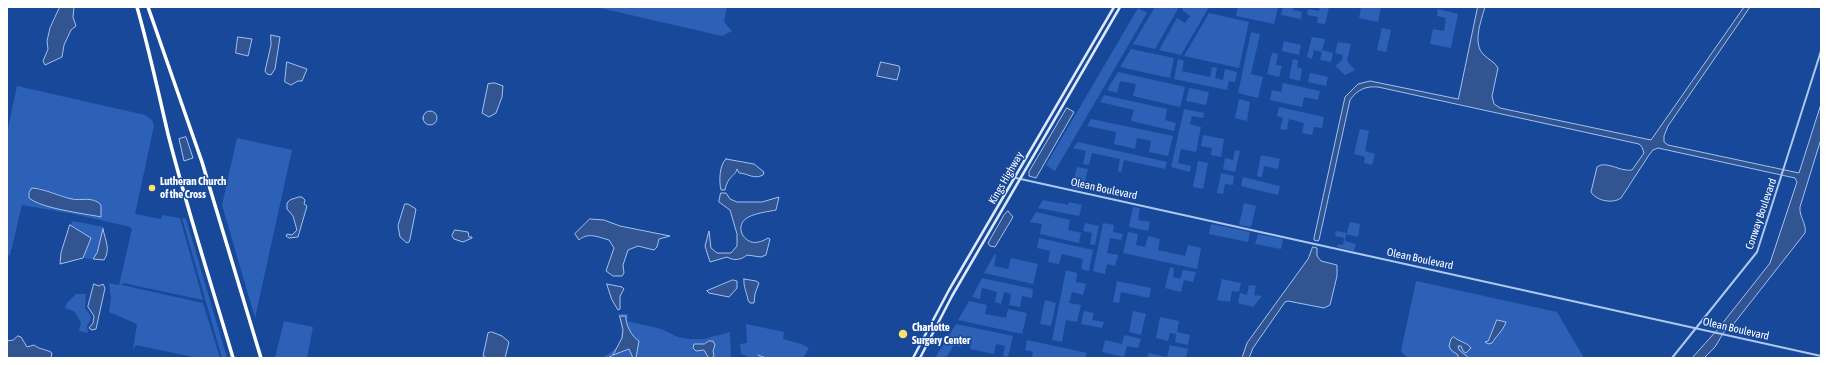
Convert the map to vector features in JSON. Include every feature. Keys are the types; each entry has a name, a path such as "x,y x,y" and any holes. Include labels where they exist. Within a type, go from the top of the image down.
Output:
{"highway":[{"path":"137,7 148,45 168,134 194,230 233,358"},
{"path":"148,7 202,162 262,358"}],"main road":[{"name":"Kings Highway","path":"913,358 949,290 1016,178 1114,7"},
{"name":"Kings Highway","path":"920,358 952,296 1120,7"}],"street":[{"name":"Conway Boulevard","path":"1672,358 1757,252 1821,51"},
{"name":"Olean Boulevard","path":"1016,178 1821,356"}],"shaded area":[{"path":"60,7 74,7 73,17 76,26 71,30 64,45 62,57 45,65 43,61 48,49 47,41 50,28"},
{"path":"596,7 727,7 724,22 732,31 722,36"},
{"path":"1155,7 1179,7 1155,49 1133,44"},
{"path":"1184,7 1209,7 1181,55 1159,50 1177,18 1185,23 1190,16 1182,10"},
{"path":"1238,7 1278,7 1274,24 1236,16"},
{"path":"1283,7 1294,7 1293,10 1302,12 1301,19 1281,15"},
{"path":"1320,7 1329,7 1325,24 1317,23 1318,17 1307,15 1308,9 1319,11"},
{"path":"1361,7 1381,7 1378,22 1359,18"},
{"path":"1478,7 1485,7 1478,32 1480,50 1498,68 1492,96 1494,104 1500,108 1651,140 1744,7 1750,7 1668,126 1664,136 1664,142 1668,145 1799,173 1821,104 1821,139 1800,207 1805,233 1732,326 1724,332 1715,347 1704,358 1692,358 1718,329 1770,263 1797,182 1795,178 1658,148 1653,150 1649,155 1621,198 1614,201 1605,201 1597,198 1591,192 1597,167 1601,165 1609,165 1632,170 1644,153 1639,144 1378,87 1370,87 1362,89 1350,100 1319,240 1314,240 1345,97 1358,84 1370,81 1458,99"},
{"path":"1138,8 1147,13 1055,171 1046,165"},
{"path":"1438,9 1458,14 1451,48 1430,44 1433,29 1444,31 1446,18 1437,16"},
{"path":"1209,13 1249,22 1239,68 1184,56"},
{"path":"1382,28 1391,30 1386,52 1377,50"},
{"path":"1251,32 1260,34 1251,74 1263,77 1258,98 1238,93"},
{"path":"271,35 280,37 275,69 271,75 267,74 265,71 271,45"},
{"path":"238,37 252,39 248,56 236,53"},
{"path":"1312,37 1325,39 1322,50 1333,53 1331,62 1320,60 1322,52 1314,50 1312,59 1307,57"},
{"path":"1284,41 1301,45 1299,55 1282,51"},
{"path":"1338,42 1351,44 1347,61 1355,70 1345,75 1335,66 1342,60 1343,55 1335,53"},
{"path":"1131,49 1174,58 1170,78 1120,67"},
{"path":"1272,53 1278,54 1276,65 1282,66 1279,77 1267,74"},
{"path":"1178,59 1184,61 1182,71 1210,77 1212,67 1217,68 1215,78 1223,80 1225,69 1237,72 1235,82 1229,81 1227,90 1174,79"},
{"path":"1293,59 1298,60 1297,67 1302,69 1300,81 1289,78"},
{"path":"287,62 307,69 302,81 298,81 291,85 285,82"},
{"path":"881,62 899,66 900,69 897,80 877,76"},
{"path":"1118,72 1185,87 1180,107 1133,96 1136,84 1120,81 1117,93 1107,90"},
{"path":"1310,73 1328,77 1326,86 1308,82"},
{"path":"495,83 503,86 502,97 496,113 489,117 482,113 488,84"},
{"path":"1283,83 1320,91 1318,100 1304,97 1302,107 1270,100 1272,90 1281,92"},
{"path":"17,86 145,115 152,120 154,126 135,214 161,219 162,215 180,218 203,300 123,283 122,285 203,303 220,358 198,358 136,345 133,349 137,324 109,312 111,298 109,283 119,285 132,229 130,227 74,214 22,205 10,255 7,256 7,133","holes":["32,188 40,188 72,199 90,199 42,204"]},
{"path":"1189,88 1209,92 1206,105 1186,101"},
{"path":"1104,95 1167,109 1165,120 1176,123 1174,131 1131,121 1134,110 1100,102"},
{"path":"1239,99 1250,102 1247,121 1235,118"},
{"path":"1279,107 1324,117 1322,128 1314,127 1312,135 1302,133 1304,123 1289,119 1287,130 1280,129 1283,118 1277,116"},
{"path":"1067,108 1074,112 1036,178 1029,176 1029,172"},
{"path":"1184,109 1204,113 1203,118 1192,116 1190,124 1201,127 1196,152 1181,149 1178,163 1191,166 1190,172 1171,167"},
{"path":"427,111 433,111 437,115 437,121 433,125 427,125 423,121 423,115"},
{"path":"1091,119 1173,136 1168,156 1149,152 1151,141 1137,138 1135,149 1114,144 1116,132 1087,126"},
{"path":"1360,129 1369,131 1365,151 1375,154 1372,165 1364,163 1365,157 1354,154"},
{"path":"1203,135 1224,139 1221,157 1211,155 1212,148 1201,146"},
{"path":"186,137 193,158 184,161 179,139"},
{"path":"237,138 292,150 255,318 222,205"},
{"path":"1078,142 1167,162 1165,169 1124,160 1121,172 1118,171 1120,159 1092,153 1089,165 1083,164 1086,151 1073,148"},
{"path":"1235,150 1240,151 1235,172 1223,169 1225,158 1233,160"},
{"path":"1261,155 1280,159 1278,169 1264,166 1262,177 1257,176"},
{"path":"726,159 754,164 764,172 763,175 754,177 739,173 737,169 726,185 725,190 721,190 721,169"},
{"path":"1198,161 1208,163 1203,189 1193,187"},
{"path":"1077,167 1088,169 1083,190 1072,188"},
{"path":"1221,173 1234,176 1233,185 1225,184 1223,194 1217,193"},
{"path":"1243,177 1280,186 1278,195 1241,186"},
{"path":"32,188 72,199 87,199 98,202 101,205 101,217 53,208 35,202 29,198 29,193"},
{"path":"721,193 726,193 730,199 737,202 762,202 779,197 776,210 746,218 741,227 742,234 751,242 757,242 768,238 770,239 766,255 761,257 747,255 737,259 727,257 710,262 705,246 709,231 711,248 717,253 731,253 737,246 737,234 730,210 719,202"},
{"path":"302,197 305,200 304,204 307,206 298,237 289,238 286,236 287,234 292,235 297,230 293,216 287,209 287,203 290,200"},
{"path":"1043,200 1068,205 1069,202 1082,205 1079,216 1038,208"},
{"path":"1244,203 1256,206 1251,227 1239,225"},
{"path":"405,204 408,204 416,209 410,239 407,243 400,237 398,226"},
{"path":"1133,207 1140,208 1138,220 1150,222 1148,231 1129,227"},
{"path":"1008,211 1013,217 995,247 990,246 988,243 1004,215"},
{"path":"1036,212 1070,220 1068,230 1081,233 1079,243 1040,234 1042,224 1030,222"},
{"path":"182,218 186,219 227,358 222,358"},
{"path":"590,219 604,220 620,226 670,236 659,239 657,247 654,250 638,246 628,250 623,265 624,273 622,276 613,276 606,271 614,248 609,240 586,236 579,240 575,234"},
{"path":"73,221 104,227 97,253 93,259 83,258 91,238 70,225"},
{"path":"1350,222 1360,224 1358,237 1346,234 1345,241 1356,244 1354,251 1337,247 1338,244 1343,245 1344,238 1335,236 1336,231 1347,233"},
{"path":"1085,223 1099,226 1095,245 1090,244 1092,233 1083,231"},
{"path":"1103,223 1114,225 1113,232 1123,234 1121,240 1110,238 1107,253 1118,255 1115,266 1107,264 1105,274 1093,271"},
{"path":"1211,224 1250,232 1248,242 1209,234"},
{"path":"70,225 91,238 83,258 60,264 61,253"},
{"path":"103,229 107,244 106,256 104,260 93,259 97,253"},
{"path":"455,230 468,232 469,237 472,238 463,242 454,239 452,236"},
{"path":"1128,232 1138,234 1136,245 1145,247 1148,236 1160,239 1158,250 1185,256 1188,245 1201,248 1197,269 1123,253"},
{"path":"1258,234 1283,239 1281,249 1255,244"},
{"path":"1039,238 1093,250 1089,271 1081,269 1083,259 1062,254 1059,264 1048,262 1050,251 1037,248"},
{"path":"1313,247 1317,248 1317,256 1321,261 1337,265 1337,276 1330,305 1324,308 1288,301 1285,302 1253,348 1249,358 1242,358 1247,343 1308,259"},
{"path":"994,255 996,255 994,266 1008,269 1011,258 1038,264 1033,284 984,273"},
{"path":"1170,267 1174,268 1173,277 1180,279 1183,270 1196,272 1193,282 1184,280 1181,292 1165,288"},
{"path":"1066,270 1077,273 1076,282 1086,284 1083,295 1072,292 1069,303 1081,305 1077,322 1066,320 1062,342 1052,340"},
{"path":"982,278 1033,289 1032,298 1022,296 1020,307 1009,305 1011,294 1004,292 1001,304 995,302 997,292 982,288 980,299 972,297"},
{"path":"744,279 759,283 755,294 754,303 750,303 748,300"},
{"path":"1222,279 1241,283 1239,292 1232,291 1230,302 1217,300"},
{"path":"733,280 737,281 737,288 729,297 709,293 707,291"},
{"path":"1117,281 1151,288 1149,298 1121,292 1119,303 1113,302"},
{"path":"1416,281 1557,312 1584,358 1407,358 1401,351"},
{"path":"94,284 99,286 103,284 105,288 96,329 92,330 89,328 93,323 94,316 88,307"},
{"path":"607,284 622,287 624,289 620,296 620,309 618,310 612,300"},
{"path":"1249,285 1256,286 1254,295 1262,296 1253,307 1238,303 1240,293 1247,295"},
{"path":"76,294 86,294 85,308 91,317 87,326 88,333 79,331 81,323 75,312 65,308 67,303"},
{"path":"1045,300 1056,303 1051,326 1040,324"},
{"path":"969,301 987,305 985,314 1006,318 1008,309 1027,313 1022,334 958,320"},
{"path":"1084,311 1094,313 1092,320 1104,322 1102,328 1081,324"},
{"path":"1133,311 1146,314 1141,335 1129,332"},
{"path":"618,314 628,314 627,321 661,329 678,337 689,339 704,339 730,332 731,358 601,358 614,350 620,340 621,328"},
{"path":"620,316 626,316 630,330 634,337 639,341 636,358 633,358 629,349 613,355 622,338 623,330"},
{"path":"1160,317 1179,321 1177,332 1190,335 1188,345 1175,342 1176,334 1170,333 1168,341 1156,338"},
{"path":"1497,320 1506,322 1492,343 1488,344 1485,342 1488,341"},
{"path":"284,321 313,327 307,358 275,358"},
{"path":"746,324 784,332 783,339 809,348 803,358 751,358 741,354 740,344 747,343"},
{"path":"956,324 1013,336 1008,357 1003,356 1005,346 996,344 994,354 970,349 972,339 964,337 961,347 954,345 946,358 935,358"},
{"path":"492,332 502,336 509,342 505,358 487,358 483,356 488,333"},
{"path":"1124,335 1141,339 1138,348 1127,346 1124,357 1102,352 1105,340 1122,344"},
{"path":"18,336 21,337 27,347 34,345 52,353 51,358 7,358 7,341 13,340"},
{"path":"1454,337 1471,348 1466,353 1463,351 1461,346 1458,346 1459,350 1469,358 1458,358 1458,355 1451,350 1449,346 1451,339"},
{"path":"1027,340 1087,353 1085,358 1032,358 1033,352 1025,350"},
{"path":"709,341 713,341 715,345 713,351 714,356 711,358 708,357 704,350 696,351 693,348 694,344 704,344"},
{"path":"1170,345 1188,349 1186,358 1147,358 1149,353 1167,357"}],"waterway":[{"path":"608,358 613,355"},
{"path":"758,355 766,358"}],"place":[{"name":"Lutheran Church of the Cross","path":"152,188"},
{"name":"Charlotte Surgery Center","path":"903,334"}]}
